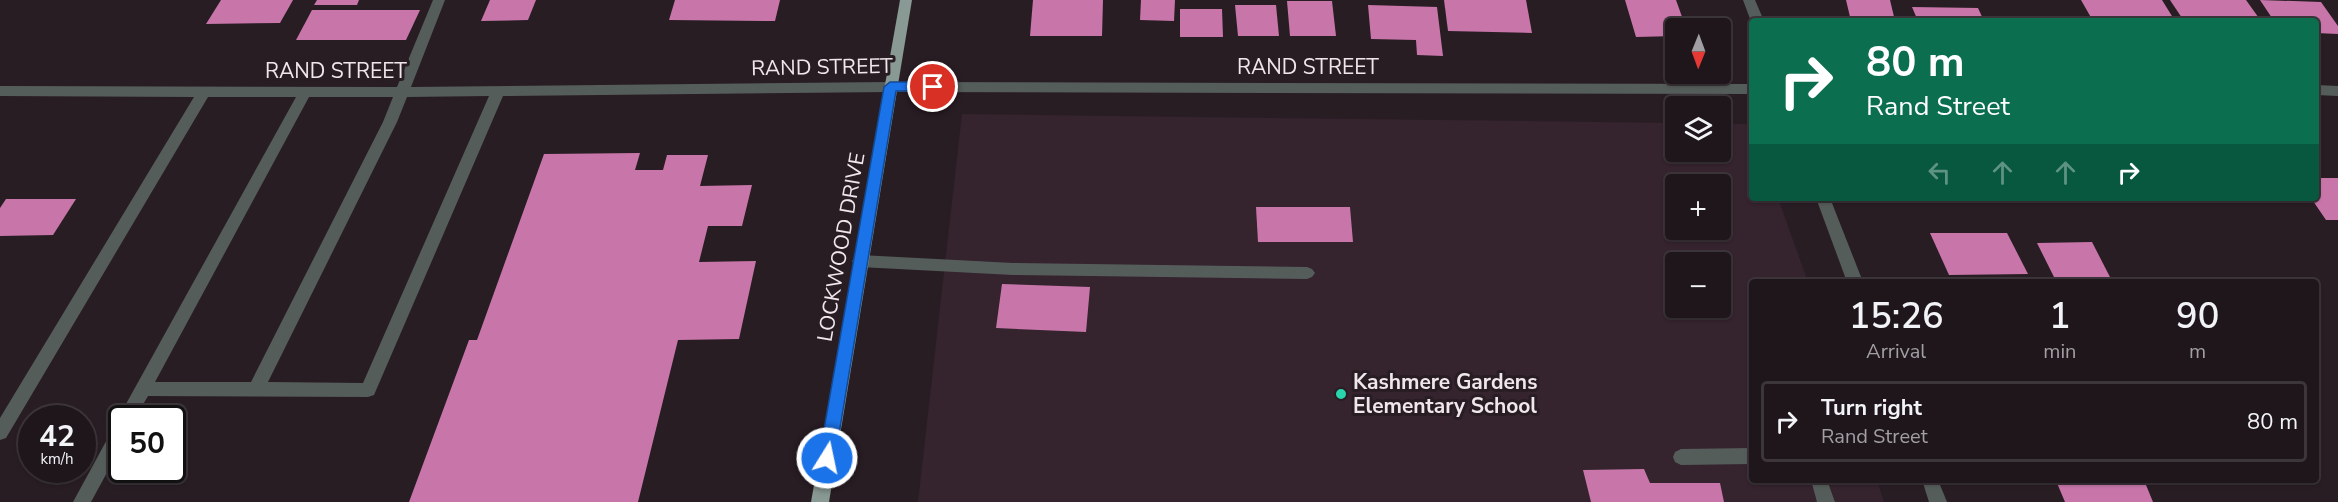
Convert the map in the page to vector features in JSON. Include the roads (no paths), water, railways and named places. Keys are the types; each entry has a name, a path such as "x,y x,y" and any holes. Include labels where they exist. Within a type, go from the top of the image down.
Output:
{"main road":[{"name":"LOCKWOOD DRIVE","path":"820,502 906,0"}],"street":[{"path":"256,389 403,92 439,0"},
{"path":"1749,0 1756,18"},
{"name":"RAND STREET","path":"0,91 403,92 890,87 1749,89"},
{"path":"2319,90 2338,91"},
{"path":"142,389 368,390 498,91"},
{"path":"0,433 204,92"},
{"path":"134,405 305,92"},
{"path":"1824,201 1854,279"},
{"path":"860,261 1013,269 1307,273"},
{"path":"82,502 108,454"},
{"path":"1681,457 1749,456"},
{"path":"1820,483 1826,502"},
{"path":"1931,483 1938,502"}],"place":[{"name":"Kashmere Gardens Elementary School","path":"1341,394"}]}
